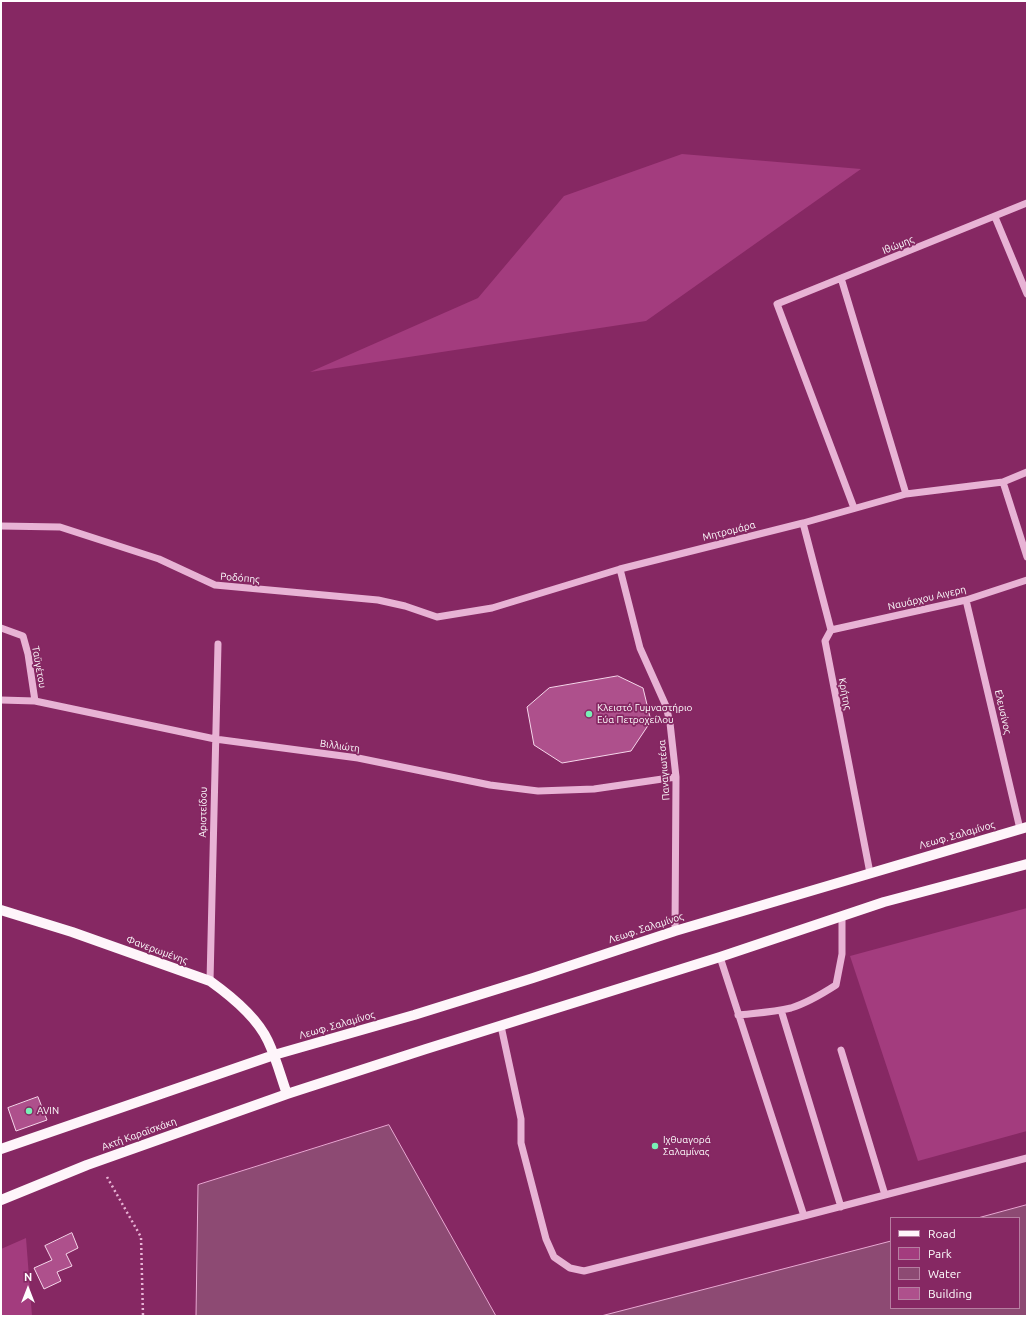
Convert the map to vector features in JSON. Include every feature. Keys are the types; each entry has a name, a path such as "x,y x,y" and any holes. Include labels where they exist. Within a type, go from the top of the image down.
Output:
{"main road":[{"name":"Λεωφ. Σαλαμίνος","path":"274,1055 414,1015 533,978 674,931 870,872 1024,828"},
{"path":"287,1094 720,957 884,902 1027,864"},
{"name":"Φανερωμένης","path":"1,910 72,932 210,981 229,994 248,1013 268,1040 287,1094"},
{"path":"1,1149 274,1055"},
{"name":"Ακτή Καραϊσκάκη","path":"1,1200 98,1161 287,1094"}],"street":[{"name":"Ιθώμης","path":"854,508 777,304 1027,203"},
{"path":"995,217 1027,294"},
{"path":"841,278 906,494"},
{"name":"Μητρομάρα","path":"437,618 492,608 620,569 803,523 906,494 1003,482 1027,472"},
{"path":"1003,482 1027,557"},
{"name":"Κρήτης","path":"803,523 831,630 825,641 870,872"},
{"name":"Ροδόπης","path":"1,526 60,527 159,559 215,586 378,600 405,606 437,618"},
{"name":"Παναγιωτέσα","path":"620,569 640,648 666,706 670,723 676,777 674,931"},
{"name":"Ναυάρχου Αιγερη","path":"831,630 966,600 1027,580"},
{"name":"Ελευσίνος","path":"966,600 1024,828"},
{"name":"Ταϋγέτου","path":"1,628 23,636 28,654 35,701"},
{"name":"Αριστείδου","path":"210,981 218,644"},
{"name":"Βιλλιώτη","path":"1,700 35,701 215,739 358,758 490,785 538,791 594,789 676,777"},
{"path":"738,1015 792,1008 820,995 836,985 842,954 842,916"},
{"path":"720,957 804,1216"},
{"path":"781,1010 841,1207"},
{"path":"501,1026 521,1119 521,1143 546,1239 554,1257 570,1268 584,1271 841,1207 1027,1158"},
{"path":"841,1050 884,1195"}],"path":[{"path":"98,1161 141,1237 143,1316"}],"green space":[{"path":"682,154 861,169 646,321 310,372 478,298 564,196"},
{"path":"1027,908 1027,1131 918,1161 850,956"},
{"path":"26,1238 32,1316 1,1316 1,1249"}],"water":[{"path":"389,1125 496,1316 196,1316 198,1185"},
{"path":"1027,1205 1027,1316 601,1316 890,1241 890,1309 1020,1309 1020,1217 982,1217"}],"building":[{"name":"Κλειστό Γυμναστήριο Εύα Πετροχείλου","path":"618,676 643,688 651,721 631,751 562,763 534,745 527,707 549,688"},
{"path":"38,1097 47,1120 16,1131 8,1108"},
{"path":"72,1233 78,1248 66,1254 72,1266 57,1272 61,1281 44,1289 34,1268 52,1260 45,1246"}],"place":[{"name":"Κλειστό Γυμναστήριο Εύα Πετροχείλου","path":"589,714"},
{"name":"AVIN","path":"29,1111"},
{"name":"Ιχθυαγορά Σαλαμίνας","path":"655,1146"}]}
